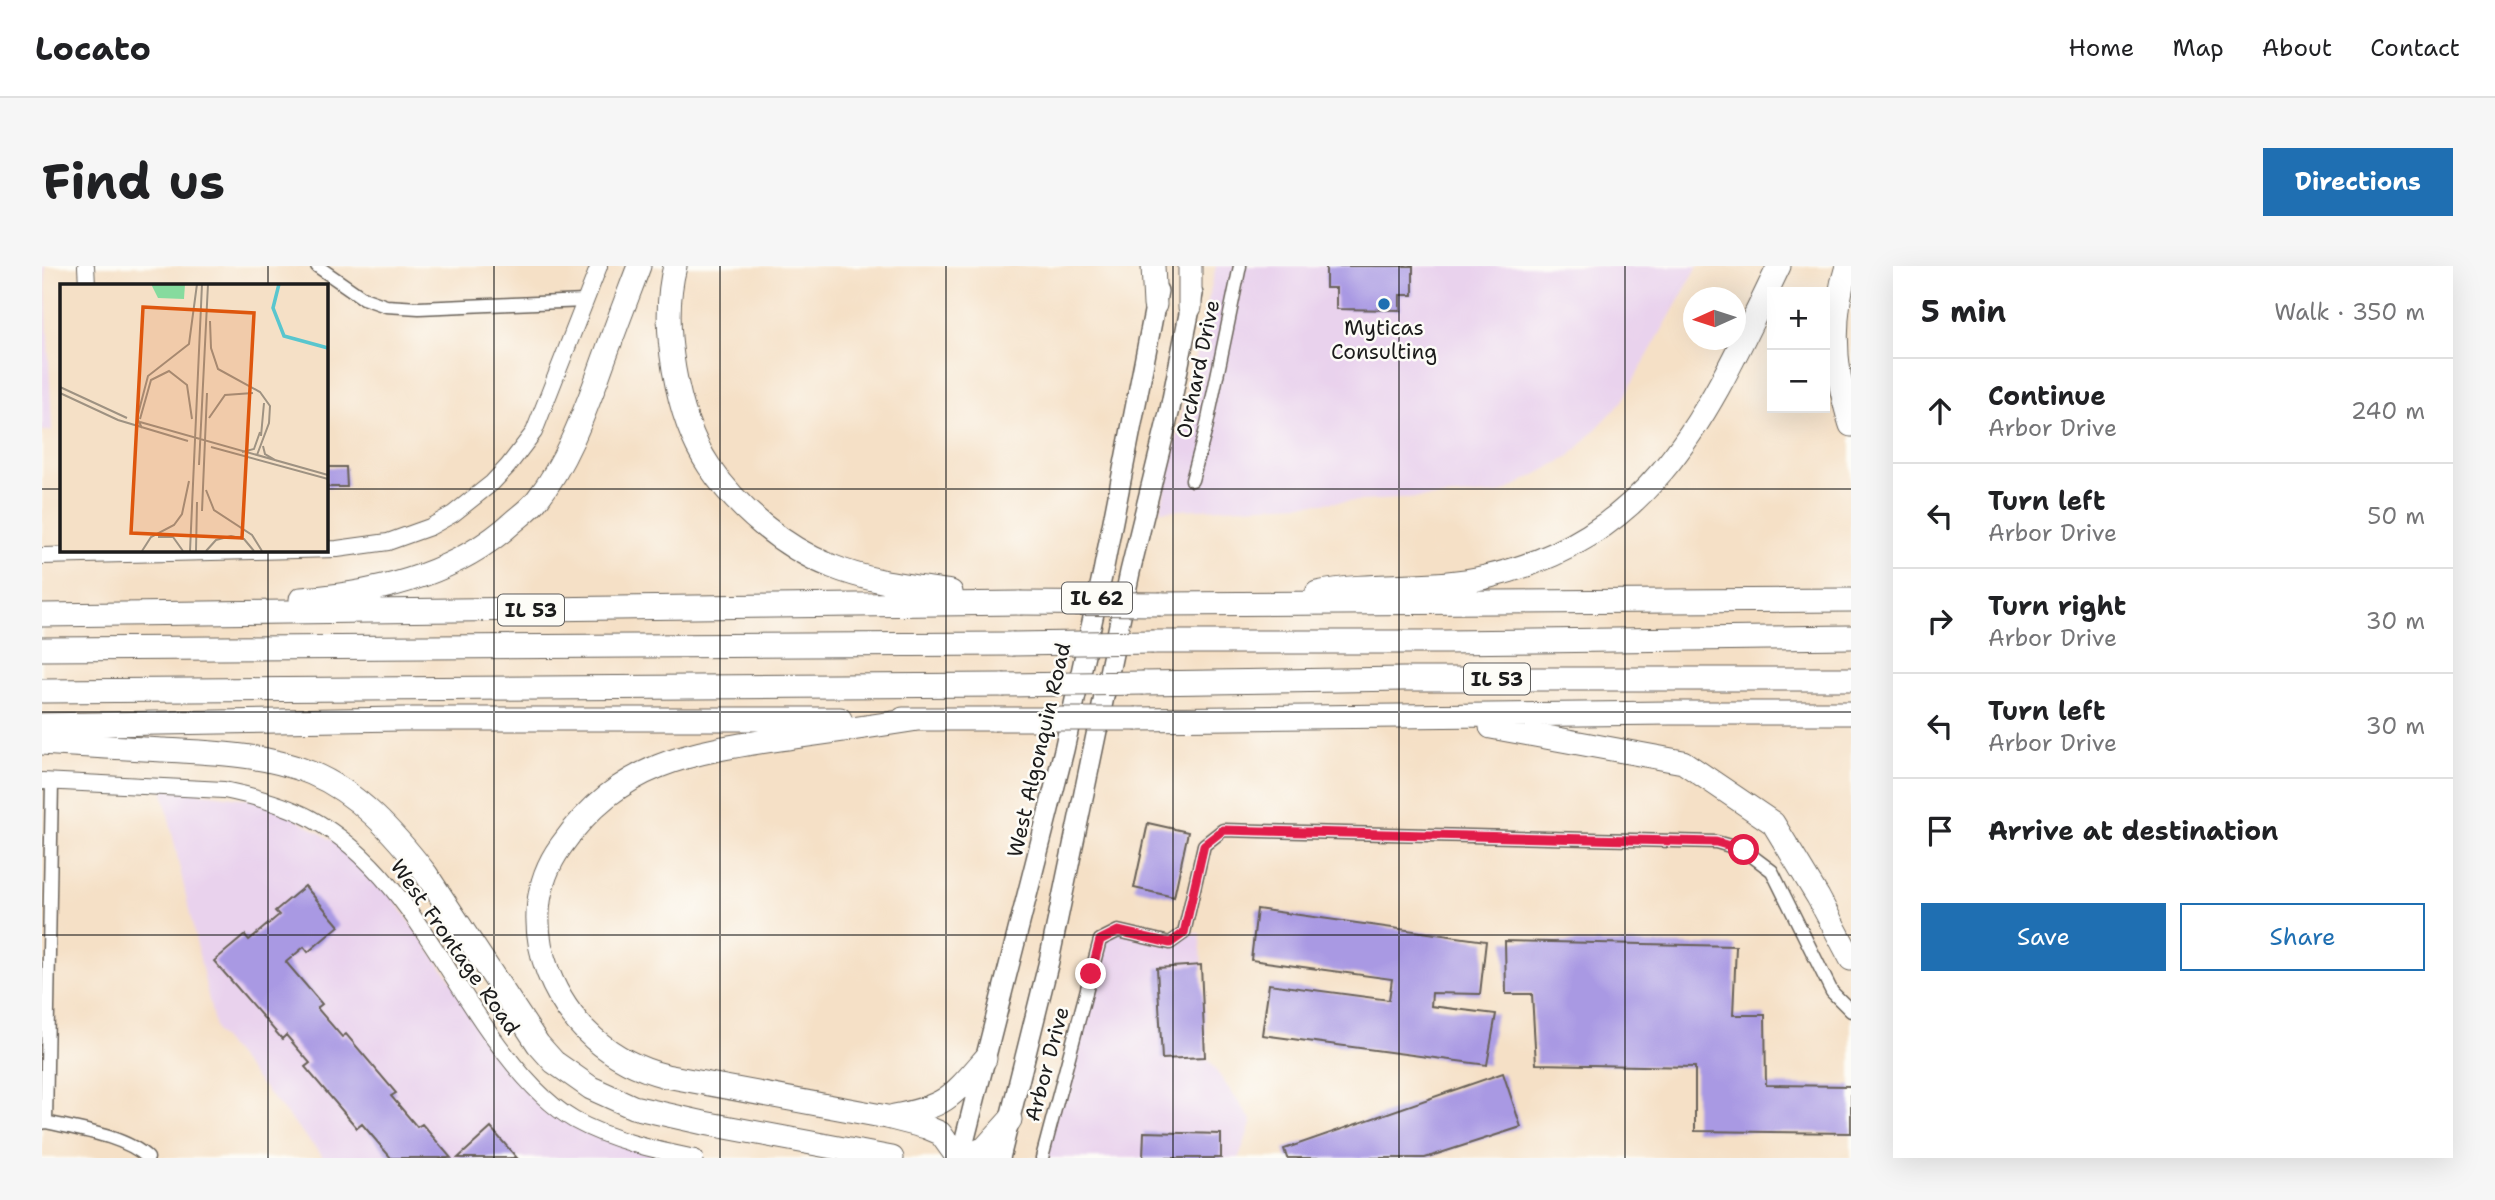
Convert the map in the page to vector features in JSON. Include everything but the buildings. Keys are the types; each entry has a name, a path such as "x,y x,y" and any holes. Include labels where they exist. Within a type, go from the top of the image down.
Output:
{"highway":[{"path":"119,614 238,602 338,597 425,575 464,557 504,531 535,503 568,449 639,266"},
{"path":"675,266 669,332 679,392 708,465 736,499 778,536 831,566 900,585 1020,603"},
{"path":"1153,266 1155,305"},
{"path":"1190,266 1190,307"},
{"path":"1265,603 1344,587 1458,582 1486,577 1534,563 1605,526 1635,502 1682,447 1724,379 1779,266"},
{"path":"1847,266 1837,306 1835,357 1851,425"},
{"name":"IL 53","path":"42,615 1020,603 1851,600"},
{"name":"IL 53","path":"42,649 1446,642 1851,637"},
{"name":"IL 53","path":"42,691 1003,685 1404,679 1851,679"},
{"name":"IL 53","path":"42,725 403,719 1137,719 1851,713"},
{"path":"1412,717 1513,730 1683,762 1773,822 1851,959"},
{"path":"918,719 719,748 673,759 642,774 604,798 582,819 565,839 545,874 538,912 541,951 557,993 581,1028 608,1051 657,1074 887,1117 926,1127 940,1133 960,1158 985,1148 1010,1120"},
{"path":"42,743 224,753 263,758 312,774 355,799 408,851 426,874 525,1026 554,1062 573,1077 633,1107 892,1158"},
{"path":"887,1117 922,1111 940,1104 956,1093 985,1059"},
{"path":"823,1145 859,1158"}],"main road":[{"name":"West Algonquin Road","path":"960,1158 1064,750 1103,572 1163,266"},
{"name":"IL 62","path":"1000,1158 1049,961 1127,586 1170,409 1198,266"}],"street":[{"path":"86,266 87,284"},
{"path":"317,266 363,298 386,306 419,308 585,301"},
{"path":"327,549 360,548 388,542 430,527 453,514 492,483 534,432 599,266"},
{"name":"Orchard Drive","path":"1192,480 1206,429 1240,266"},
{"path":"42,556 164,551"},
{"path":"47,782 44,1123 80,1129 138,1149 148,1158"},
{"name":"West Frontage Road","path":"47,782 224,790 249,795 308,817 349,844 383,878 504,1055 554,1104 572,1119 595,1129 695,1158"},
{"name":"Arbor Drive","path":"1042,1158 1100,940 1118,931 1170,943 1184,933 1204,845 1223,830 1716,842 1744,850 1772,871 1832,992 1851,1011"}],"shaded area":[{"path":"42,266 45,266 52,431 42,431"},
{"path":"1216,266 1698,266 1686,287 1683,287 1683,293 1621,403 1569,457 1500,494 1160,511"},
{"path":"162,787 269,802 368,862 504,1055 572,1119 695,1158 324,1158 216,1032"},
{"path":"1118,931 1170,943 1184,933 1200,933 1207,1058 1252,1121 1239,1158 1042,1158 1100,940"}],"place":[{"name":"Myticas Consulting","path":"1384,304"}],"route":[{"path":"1091,974 1100,940 1118,931 1170,943 1184,933 1204,845 1223,830 1716,842 1744,850"}]}
